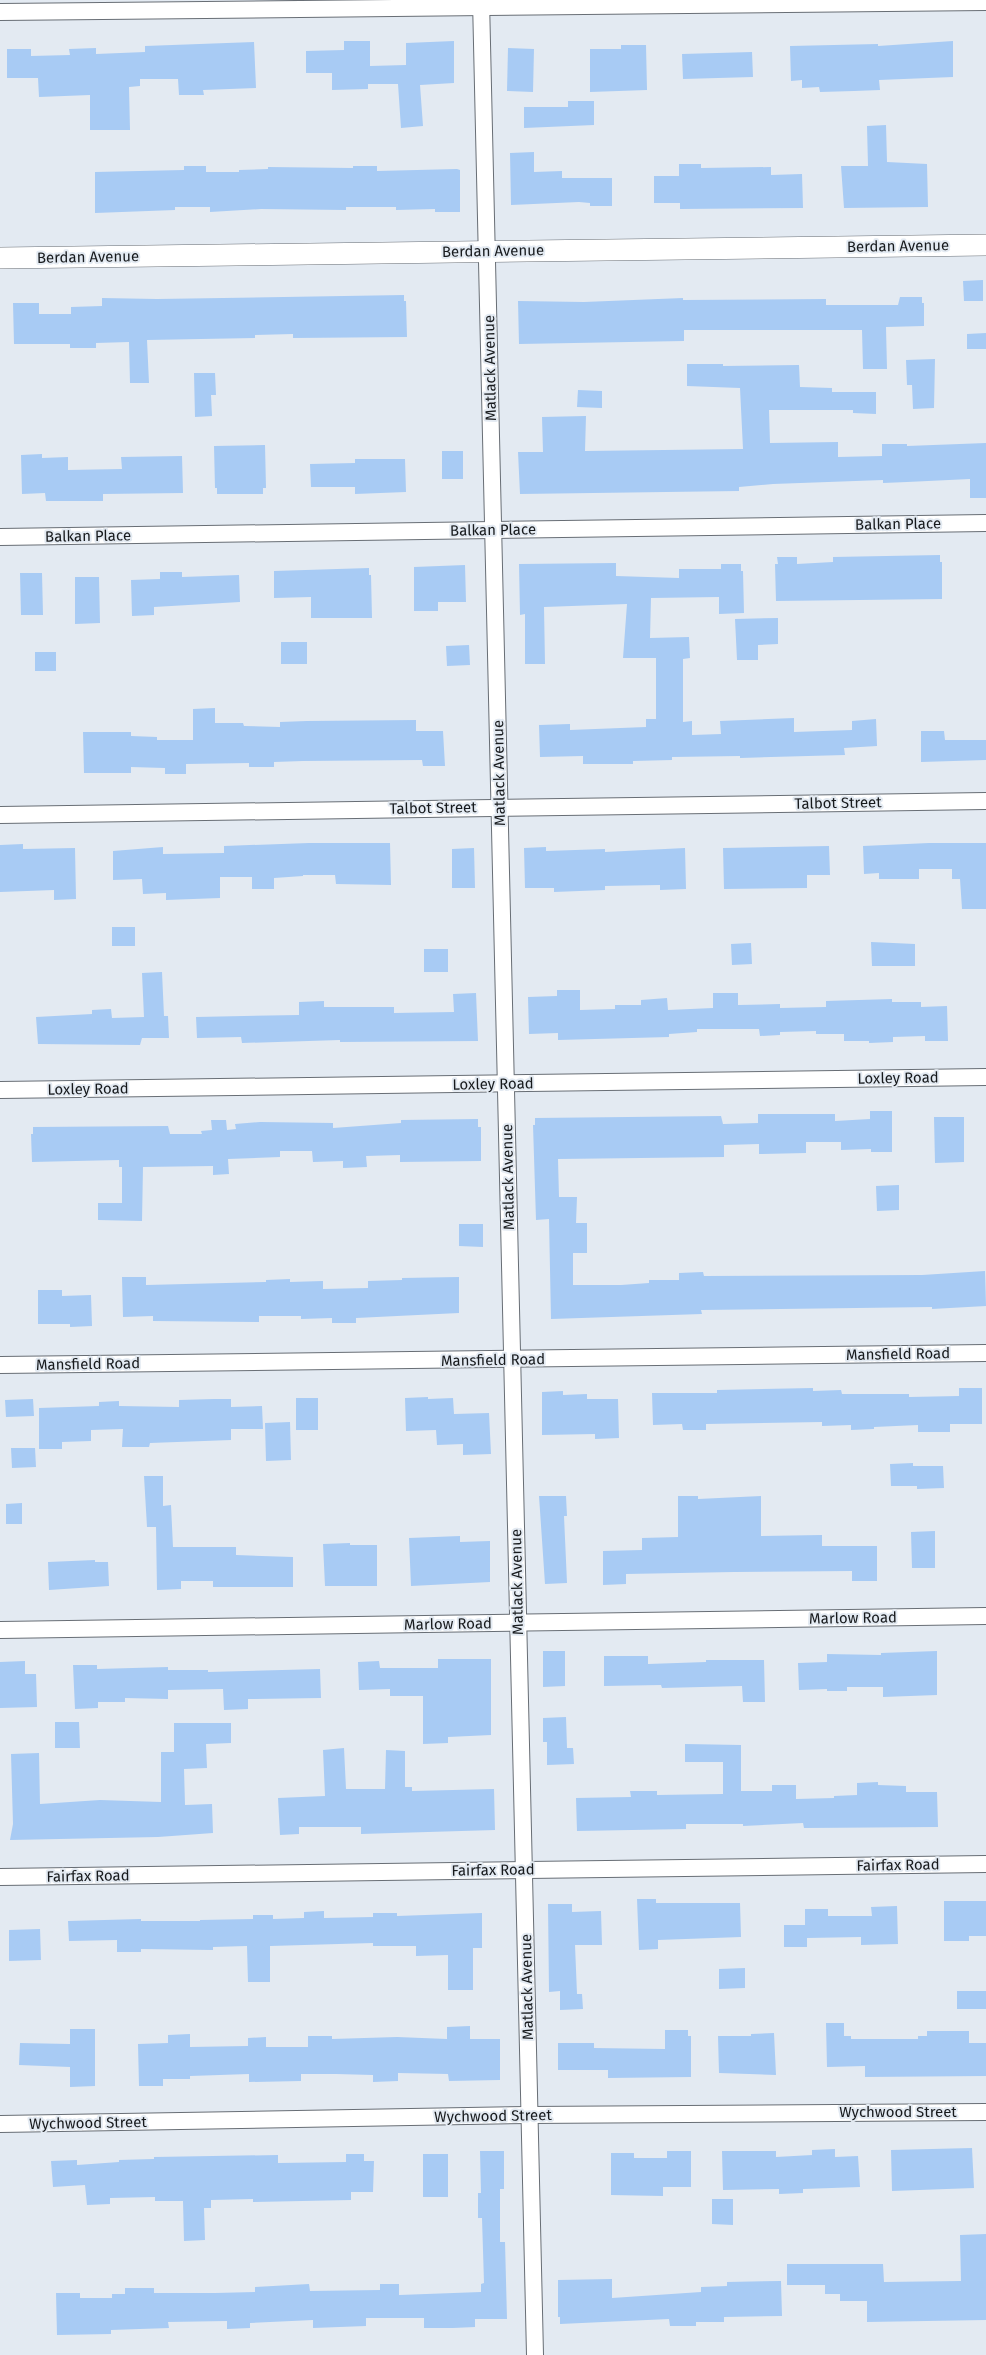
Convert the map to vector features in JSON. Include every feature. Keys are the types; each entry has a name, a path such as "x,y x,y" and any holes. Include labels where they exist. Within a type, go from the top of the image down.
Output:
{"street":[{"path":"0,12 481,4 986,2"},
{"name":"Matlack Avenue","path":"481,4 535,2355"},
{"name":"Berdan Avenue","path":"0,258 986,245"},
{"name":"Balkan Place","path":"0,537 986,523"},
{"name":"Talbot Street","path":"0,814 986,801"},
{"name":"Loxley Road","path":"0,1090 986,1077"},
{"name":"Mansfield Road","path":"0,1365 986,1353"},
{"name":"Marlow Road","path":"0,1630 986,1616"},
{"name":"Fairfax Road","path":"0,1877 986,1864"},
{"name":"Wychwood Street","path":"0,2124 530,2115 986,2112"}],"building":[{"path":"344,41 370,41 370,66 406,65 406,43 454,41 454,83 420,85 423,126 401,128 398,84 368,84 368,89 332,90 332,73 306,73 306,51 344,50"},
{"path":"953,41 953,77 879,80 880,90 820,92 819,87 802,88 802,80 791,81 790,46 878,44 878,46"},
{"path":"254,42 256,88 203,90 204,95 179,95 178,79 140,79 140,86 129,87 130,130 90,130 90,95 39,97 38,78 7,78 7,49 31,49 31,56 70,55 69,49 96,48 96,54 145,52 145,46"},
{"path":"621,45 646,45 647,90 590,92 590,49 621,49"},
{"path":"508,48 534,49 533,92 507,91"},
{"path":"752,52 753,77 683,79 682,54"},
{"path":"568,101 594,101 594,125 524,128 524,107 568,107"},
{"path":"886,125 887,162 927,164 928,207 844,208 841,166 868,166 867,126"},
{"path":"534,152 534,172 562,171 562,178 612,178 612,206 590,206 590,203 579,202 511,205 510,153"},
{"path":"679,164 701,164 701,168 771,167 771,175 802,174 803,208 680,209 680,203 654,203 654,176 679,176"},
{"path":"184,166 206,166 206,172 239,172 239,170 268,169 268,167 353,168 353,166 377,166 377,171 457,169 460,170 460,212 435,212 435,209 396,210 396,207 346,207 346,210 261,209 210,212 210,207 175,207 175,210 95,213 95,172 184,170"},
{"path":"983,280 983,301 964,301 963,281"},
{"path":"404,295 404,301 406,301 407,337 293,338 293,334 255,335 255,338 147,340 149,383 130,383 129,342 96,343 96,348 70,348 70,344 14,344 13,303 39,303 39,314 71,314 71,307 102,306 102,298 157,299"},
{"path":"900,297 922,297 922,303 924,303 924,326 886,327 887,369 863,369 862,330 684,330 684,341 519,344 518,301 584,302 683,298 683,300 826,299 826,305 898,305"},
{"path":"986,333 986,349 967,349 967,334"},
{"path":"935,359 934,408 913,409 912,385 907,385 906,360"},
{"path":"687,364 723,364 723,366 799,365 800,387 832,388 832,392 876,392 876,414 853,413 853,410 769,410 770,443 838,442 838,457 882,456 882,444 907,444 907,446 986,443 986,498 970,498 970,479 883,483 883,480 773,484 739,487 739,491 520,494 518,452 543,452 542,417 586,416 585,451 743,449 740,388 687,386"},
{"path":"194,373 215,373 216,395 211,395 212,416 195,417"},
{"path":"578,390 602,391 602,408 577,407"},
{"path":"265,445 266,488 263,488 263,494 217,494 217,488 215,488 214,446"},
{"path":"442,451 463,451 463,479 442,479"},
{"path":"42,454 42,458 68,457 68,470 122,469 121,457 182,456 183,493 103,494 103,501 46,501 45,493 22,494 21,455"},
{"path":"355,459 405,459 406,492 355,494 355,487 311,487 310,464 355,463"},
{"path":"940,555 940,562 942,562 942,599 776,601 775,564 778,564 777,557 797,557 797,564 833,562 833,557"},
{"path":"616,563 616,576 679,578 679,569 721,569 721,564 741,564 741,571 743,571 744,613 719,614 719,597 651,598 650,638 689,637 690,658 683,659 683,722 692,721 692,735 721,734 720,721 794,718 794,732 852,730 852,721 876,719 877,746 844,748 845,755 740,758 740,756 672,757 672,760 633,761 633,764 583,764 583,756 540,757 539,725 570,724 570,730 646,727 646,719 656,719 656,658 623,658 627,604 544,607 545,664 525,664 525,614 520,615 519,564"},
{"path":"465,565 466,602 438,602 438,611 414,611 414,567"},
{"path":"369,568 369,575 371,575 372,618 311,618 311,597 274,598 274,571"},
{"path":"160,572 182,572 182,577 239,575 240,602 154,607 154,615 132,616 131,580 160,579"},
{"path":"20,573 42,573 43,615 21,615"},
{"path":"75,577 99,577 100,623 75,624"},
{"path":"778,618 778,644 758,645 758,660 737,660 735,619"},
{"path":"281,642 307,642 307,664 281,664"},
{"path":"469,645 470,665 447,666 446,646"},
{"path":"35,652 56,652 56,671 35,671"},
{"path":"215,708 215,723 243,723 244,726 280,727 280,722 307,721 416,720 416,731 443,731 445,766 423,766 422,760 303,761 274,762 274,767 249,767 249,763 186,764 186,774 165,774 165,768 131,767 131,773 84,773 83,732 131,732 131,736 157,737 157,740 193,740 193,709"},
{"path":"921,731 944,731 945,740 986,740 986,760 921,762"},
{"path":"390,843 391,885 336,884 335,875 303,875 274,878 274,889 252,889 252,877 220,877 220,898 166,900 166,893 143,894 142,879 113,880 113,851 163,847 163,854 224,853 224,846"},
{"path":"986,843 986,909 962,909 960,879 952,879 952,869 919,869 919,879 879,879 879,873 864,874 863,846"},
{"path":"23,844 23,849 75,848 76,899 54,900 54,890 0,892 0,845"},
{"path":"829,846 830,875 807,875 807,888 724,889 723,848"},
{"path":"546,847 546,851 605,849 605,852 685,848 686,889 660,890 660,885 605,886 605,890 554,892 554,888 525,888 524,848"},
{"path":"474,848 475,888 452,888 452,849"},
{"path":"112,927 135,927 135,946 112,946"},
{"path":"871,942 915,944 915,966 872,966"},
{"path":"751,943 752,964 732,965 731,944"},
{"path":"424,949 448,949 448,972 424,972"},
{"path":"162,972 164,1016 168,1016 169,1038 142,1038 140,1045 38,1044 36,1017 92,1014 92,1010 111,1009 112,1018 144,1017 142,973"},
{"path":"557,990 580,990 580,1010 615,1009 615,1005 641,1005 641,1000 667,998 668,1010 713,1008 713,993 738,993 738,1005 780,1004 780,1008 826,1007 826,1001 892,999 892,1002 921,1002 921,1007 947,1006 948,1041 925,1041 925,1036 893,1037 893,1042 869,1043 869,1041 844,1041 844,1034 816,1034 816,1031 780,1032 780,1035 760,1036 759,1029 697,1029 697,1032 669,1034 669,1037 558,1040 558,1033 529,1034 528,997 557,996"},
{"path":"476,993 478,1041 340,1042 340,1040 242,1043 241,1037 197,1038 196,1017 299,1015 299,1002 324,1001 324,1007 394,1007 394,1013 454,1012 453,994"},
{"path":"870,1111 892,1111 892,1152 871,1152 871,1149 841,1150 841,1142 806,1142 806,1153 759,1154 759,1144 724,1145 724,1157 558,1159 559,1197 577,1197 576,1223 587,1223 587,1253 573,1253 573,1285 621,1285 649,1283 649,1280 679,1280 679,1273 703,1272 704,1276 922,1275 985,1271 986,1306 932,1309 932,1307 701,1310 702,1314 551,1319 549,1219 536,1220 533,1125 535,1125 535,1118 721,1116 723,1124 758,1123 758,1114 835,1114 835,1121 870,1119"},
{"path":"934,1117 964,1117 964,1162 935,1163"},
{"path":"478,1119 478,1127 481,1127 481,1161 400,1162 400,1155 366,1156 367,1167 343,1168 343,1161 313,1162 312,1151 280,1151 280,1157 228,1159 229,1174 213,1175 213,1166 143,1167 142,1221 98,1220 98,1203 122,1203 122,1167 119,1167 119,1160 32,1162 31,1134 33,1134 33,1127 168,1126 170,1134 202,1134 201,1131 212,1130 211,1120 226,1120 227,1130 236,1129 235,1124 260,1122 333,1123 333,1128 401,1123 401,1120"},
{"path":"899,1185 899,1210 877,1211 876,1186"},
{"path":"459,1224 483,1224 483,1247 459,1246"},
{"path":"122,1277 146,1277 146,1285 266,1282 266,1280 290,1279 290,1282 323,1281 323,1289 368,1288 368,1281 402,1280 402,1278 459,1277 459,1313 356,1318 356,1323 332,1323 332,1318 301,1319 301,1316 259,1316 259,1322 153,1321 153,1316 123,1317"},
{"path":"38,1290 62,1290 62,1296 91,1295 92,1326 70,1327 70,1324 38,1324"},
{"path":"813,1388 813,1391 841,1390 842,1394 909,1394 909,1397 959,1396 959,1388 982,1388 982,1424 950,1424 950,1432 918,1432 918,1425 851,1430 851,1425 822,1426 822,1422 706,1424 706,1430 683,1430 682,1424 653,1425 652,1393 717,1393 717,1390"},
{"path":"563,1391 563,1395 587,1394 587,1399 618,1399 619,1438 595,1439 595,1434 542,1435 542,1392"},
{"path":"428,1397 428,1399 453,1398 454,1414 489,1413 491,1454 463,1455 463,1444 437,1445 436,1430 406,1431 405,1398"},
{"path":"296,1398 318,1398 318,1430 296,1430"},
{"path":"33,1399 34,1416 6,1417 5,1400"},
{"path":"231,1399 231,1407 262,1406 263,1429 231,1429 231,1440 150,1443 149,1447 122,1447 123,1429 91,1430 91,1441 62,1442 62,1449 39,1449 39,1408 99,1406 99,1402 119,1401 119,1406 179,1407 179,1400"},
{"path":"290,1422 291,1460 266,1461 265,1423"},
{"path":"11,1448 35,1448 36,1467 12,1468"},
{"path":"913,1463 913,1466 943,1466 944,1488 917,1489 917,1486 891,1486 890,1464"},
{"path":"144,1476 163,1476 163,1506 171,1505 173,1547 236,1547 236,1555 293,1557 293,1587 213,1587 213,1581 181,1581 181,1589 157,1590 156,1527 147,1527"},
{"path":"539,1496 566,1496 567,1516 564,1516 567,1583 545,1584"},
{"path":"678,1496 698,1496 698,1499 761,1496 761,1536 822,1535 822,1546 877,1546 877,1581 852,1581 852,1571 734,1572 626,1574 626,1584 603,1585 603,1551 642,1550 642,1538 678,1537"},
{"path":"22,1503 22,1524 6,1524 6,1504"},
{"path":"935,1531 935,1568 912,1568 911,1532"},
{"path":"460,1536 460,1542 490,1541 490,1582 411,1586 409,1538"},
{"path":"350,1543 350,1545 377,1545 377,1586 325,1586 323,1544"},
{"path":"95,1560 95,1562 108,1562 109,1586 49,1590 48,1562"},
{"path":"543,1651 565,1651 565,1686 543,1687"},
{"path":"937,1651 937,1695 883,1697 883,1687 847,1687 847,1691 827,1691 827,1689 799,1690 798,1663 827,1662 827,1654 881,1655 881,1653"},
{"path":"604,1656 648,1656 648,1664 706,1662 706,1660 764,1660 765,1702 743,1702 742,1686 662,1688 661,1685 604,1686"},
{"path":"438,1659 491,1659 491,1735 448,1737 448,1743 423,1744 423,1696 390,1696 390,1689 359,1690 358,1662 379,1661 380,1668 438,1668"},
{"path":"25,1661 25,1674 36,1674 37,1707 0,1708 0,1662"},
{"path":"73,1665 97,1665 97,1669 168,1667 168,1670 208,1670 208,1672 320,1669 321,1698 248,1699 248,1709 224,1710 223,1689 168,1690 168,1699 125,1698 125,1702 98,1702 98,1708 75,1709"},
{"path":"566,1717 567,1748 573,1748 574,1764 547,1765 547,1742 543,1742 543,1718"},
{"path":"55,1722 79,1722 80,1748 55,1748"},
{"path":"174,1723 231,1723 231,1743 206,1744 207,1768 184,1769 185,1805 212,1804 213,1833 158,1837 10,1840 13,1824 11,1754 39,1753 40,1804 100,1800 161,1802 161,1752 174,1752"},
{"path":"685,1744 741,1745 741,1791 772,1791 772,1785 796,1785 796,1799 834,1798 834,1796 857,1795 857,1783 878,1782 878,1785 906,1786 906,1792 937,1792 938,1827 804,1828 803,1823 743,1826 743,1824 686,1824 686,1829 577,1831 576,1798 631,1797 630,1791 657,1791 657,1795 723,1794 723,1762 685,1762"},
{"path":"344,1748 346,1789 385,1789 386,1750 405,1751 405,1787 412,1787 412,1791 494,1789 495,1830 361,1834 361,1827 299,1827 299,1834 280,1835 278,1798 325,1796 323,1750"},
{"path":"637,1899 656,1899 656,1903 740,1903 741,1937 658,1940 658,1949 639,1950"},
{"path":"944,1901 986,1901 986,1936 969,1936 969,1941 944,1941"},
{"path":"548,1904 572,1904 572,1912 601,1911 602,1945 575,1945 577,1994 582,1994 583,2009 560,2010 560,1991 549,1992"},
{"path":"897,1906 898,1944 861,1945 861,1937 807,1938 807,1947 784,1947 784,1925 805,1925 805,1909 828,1909 828,1916 872,1916 871,1907"},
{"path":"324,1911 324,1918 373,1917 373,1913 397,1913 397,1916 482,1913 482,1948 473,1948 473,1990 448,1990 448,1955 416,1956 416,1946 373,1946 373,1943 270,1946 270,1982 248,1982 247,1946 213,1947 213,1950 141,1949 141,1952 117,1952 117,1940 69,1941 68,1921 141,1919 141,1921 200,1921 253,1919 253,1915 273,1915 273,1919 304,1918 304,1912"},
{"path":"40,1929 41,1960 9,1961 9,1930"},
{"path":"745,1968 745,1988 719,1989 719,1969"},
{"path":"957,1991 986,1991 986,2009 957,2009"},
{"path":"826,2023 844,2023 844,2036 851,2036 851,2039 918,2039 918,2036 927,2036 927,2031 969,2031 969,2043 986,2043 986,2076 865,2077 865,2066 827,2067"},
{"path":"470,2026 470,2039 500,2039 500,2080 449,2081 448,2074 398,2073 398,2081 373,2082 373,2075 301,2074 301,2081 249,2082 249,2074 190,2076 190,2079 163,2079 163,2086 139,2086 138,2044 168,2043 168,2035 190,2034 190,2047 248,2046 248,2038 266,2037 266,2047 308,2047 308,2036 332,2036 332,2039 397,2037 447,2039 447,2027"},
{"path":"70,2029 95,2029 95,2086 70,2087 70,2067 19,2065 20,2043 70,2044"},
{"path":"665,2030 688,2030 688,2036 691,2036 691,2077 608,2078 608,2070 558,2070 558,2043 594,2043 594,2048 665,2049"},
{"path":"774,2033 776,2075 719,2073 718,2036 751,2036 751,2034"},
{"path":"972,2148 974,2188 892,2191 891,2150"},
{"path":"835,2149 835,2157 858,2156 860,2187 803,2189 803,2193 779,2194 779,2189 723,2190 722,2151 776,2151 776,2157 812,2155 812,2150"},
{"path":"480,2151 504,2151 504,2189 500,2189 500,2242 505,2242 507,2319 475,2319 475,2327 453,2328 424,2328 424,2318 366,2318 366,2326 313,2328 313,2320 250,2323 250,2328 227,2329 227,2321 168,2322 169,2328 111,2330 111,2334 57,2335 56,2293 80,2293 80,2298 112,2298 112,2294 125,2294 125,2288 154,2288 154,2293 215,2293 255,2292 255,2287 309,2284 310,2291 380,2290 380,2284 399,2284 399,2295 481,2292 481,2284 484,2283 482,2218 478,2218 478,2193 481,2193"},
{"path":"667,2151 691,2151 691,2187 663,2187 663,2196 611,2195 611,2153 634,2153 634,2158 667,2158"},
{"path":"346,2154 364,2154 364,2161 374,2161 373,2192 351,2192 351,2200 253,2202 253,2199 211,2200 211,2208 204,2208 205,2240 184,2241 183,2201 155,2201 155,2197 110,2198 110,2204 87,2205 85,2185 53,2187 51,2161 77,2160 77,2165 119,2162 119,2160 154,2159 154,2157 278,2155 278,2163 346,2162"},
{"path":"423,2154 448,2154 448,2197 423,2197"},
{"path":"712,2199 733,2199 733,2225 712,2224"},
{"path":"986,2234 986,2320 867,2322 867,2301 840,2301 840,2294 825,2294 825,2285 787,2285 787,2264 883,2264 884,2282 961,2281 960,2235"},
{"path":"612,2279 612,2298 701,2292 701,2287 727,2286 727,2282 781,2281 782,2316 724,2317 724,2322 696,2322 696,2326 670,2326 669,2319 560,2324 560,2317 558,2317 558,2280"}]}
